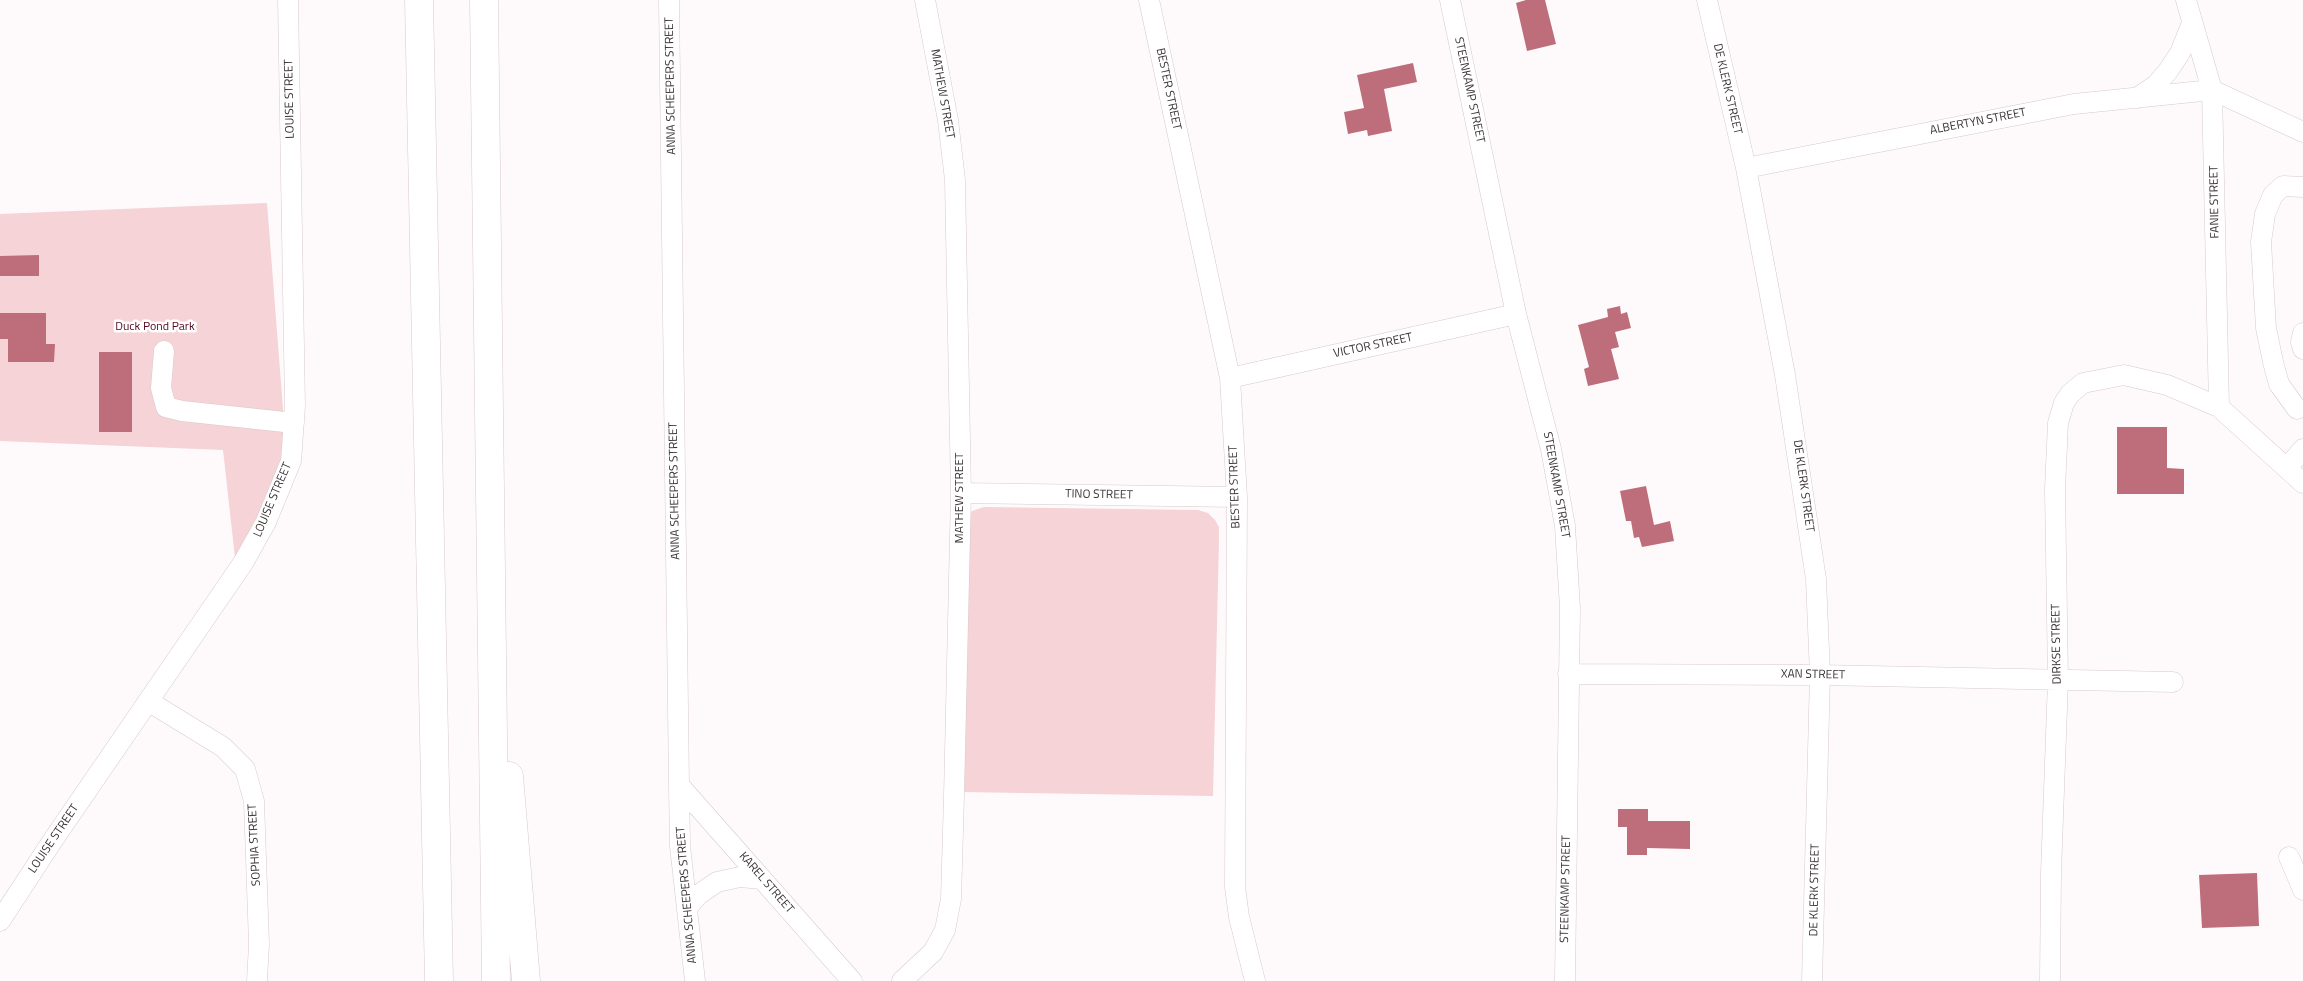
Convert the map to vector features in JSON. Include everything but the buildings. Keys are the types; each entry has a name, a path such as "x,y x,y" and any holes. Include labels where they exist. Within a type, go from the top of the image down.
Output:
{"highway":[{"path":"419,0 439,981"},
{"path":"484,0 496,981"},
{"path":"420,981 431,558"},
{"path":"490,568 519,876 526,981"}],"street":[{"name":"LOUISE STREET","path":"0,921 243,563 266,522 291,461 294,423 288,0"},
{"name":"ANNA SCHEEPERS STREET","path":"669,0 680,846 695,981"},
{"name":"MATHEW STREET","path":"902,981 934,952 941,941 949,916 951,899 961,493 955,180 948,120 925,0"},
{"name":"BESTER STREET","path":"1149,0 1230,378 1237,497 1235,887 1239,917 1256,981"},
{"name":"STEENKAMP STREET","path":"1450,0 1516,314 1551,449 1565,526 1570,608 1565,981"},
{"name":"DE KLERK STREET","path":"1707,0 1746,168 1785,375 1816,579 1820,674 1812,981"},
{"name":"FANIE STREET","path":"2186,0 2212,90 2219,407"},
{"path":"2136,99 2156,85 2168,71 2180,54 2192,23"},
{"path":"2212,90 2302,128"},
{"name":"ALBERTYN STREET","path":"1746,168 2074,104 2212,90"},
{"path":"2297,409 2279,384 2273,362 2266,328 2261,242 2265,214 2273,195 2283,186 2303,187"},
{"name":"VICTOR STREET","path":"1230,378 1516,314"},
{"path":"2303,333 2301,342 2303,349"},
{"path":"164,351 162,388 166,407 182,411 294,423"},
{"name":"DIRKSE STREET","path":"2050,981 2058,680 2055,489 2058,423 2064,403 2070,394 2083,383 2124,375 2166,385 2219,407 2303,483"},
{"path":"2287,468 2303,449"},
{"name":"TINO STREET","path":"961,493 1237,497"},
{"name":"XAN STREET","path":"1568,674 1820,674 2173,682"},
{"name":"SOPHIA STREET","path":"148,701 224,747 244,769 254,801 260,944 258,981"},
{"name":"KAREL STREET","path":"679,785 852,981"},
{"path":"2289,857 2303,890"},
{"path":"687,908 698,895 717,882 740,877 762,879"}],"green space":[{"name":"Duck Pond Park","path":"267,203 287,460 236,567 223,450 0,441 0,214"},
{"path":"984,507 1198,510 1208,513 1215,520 1219,527 1219,539 1213,796 959,792 967,519 972,511"}]}
